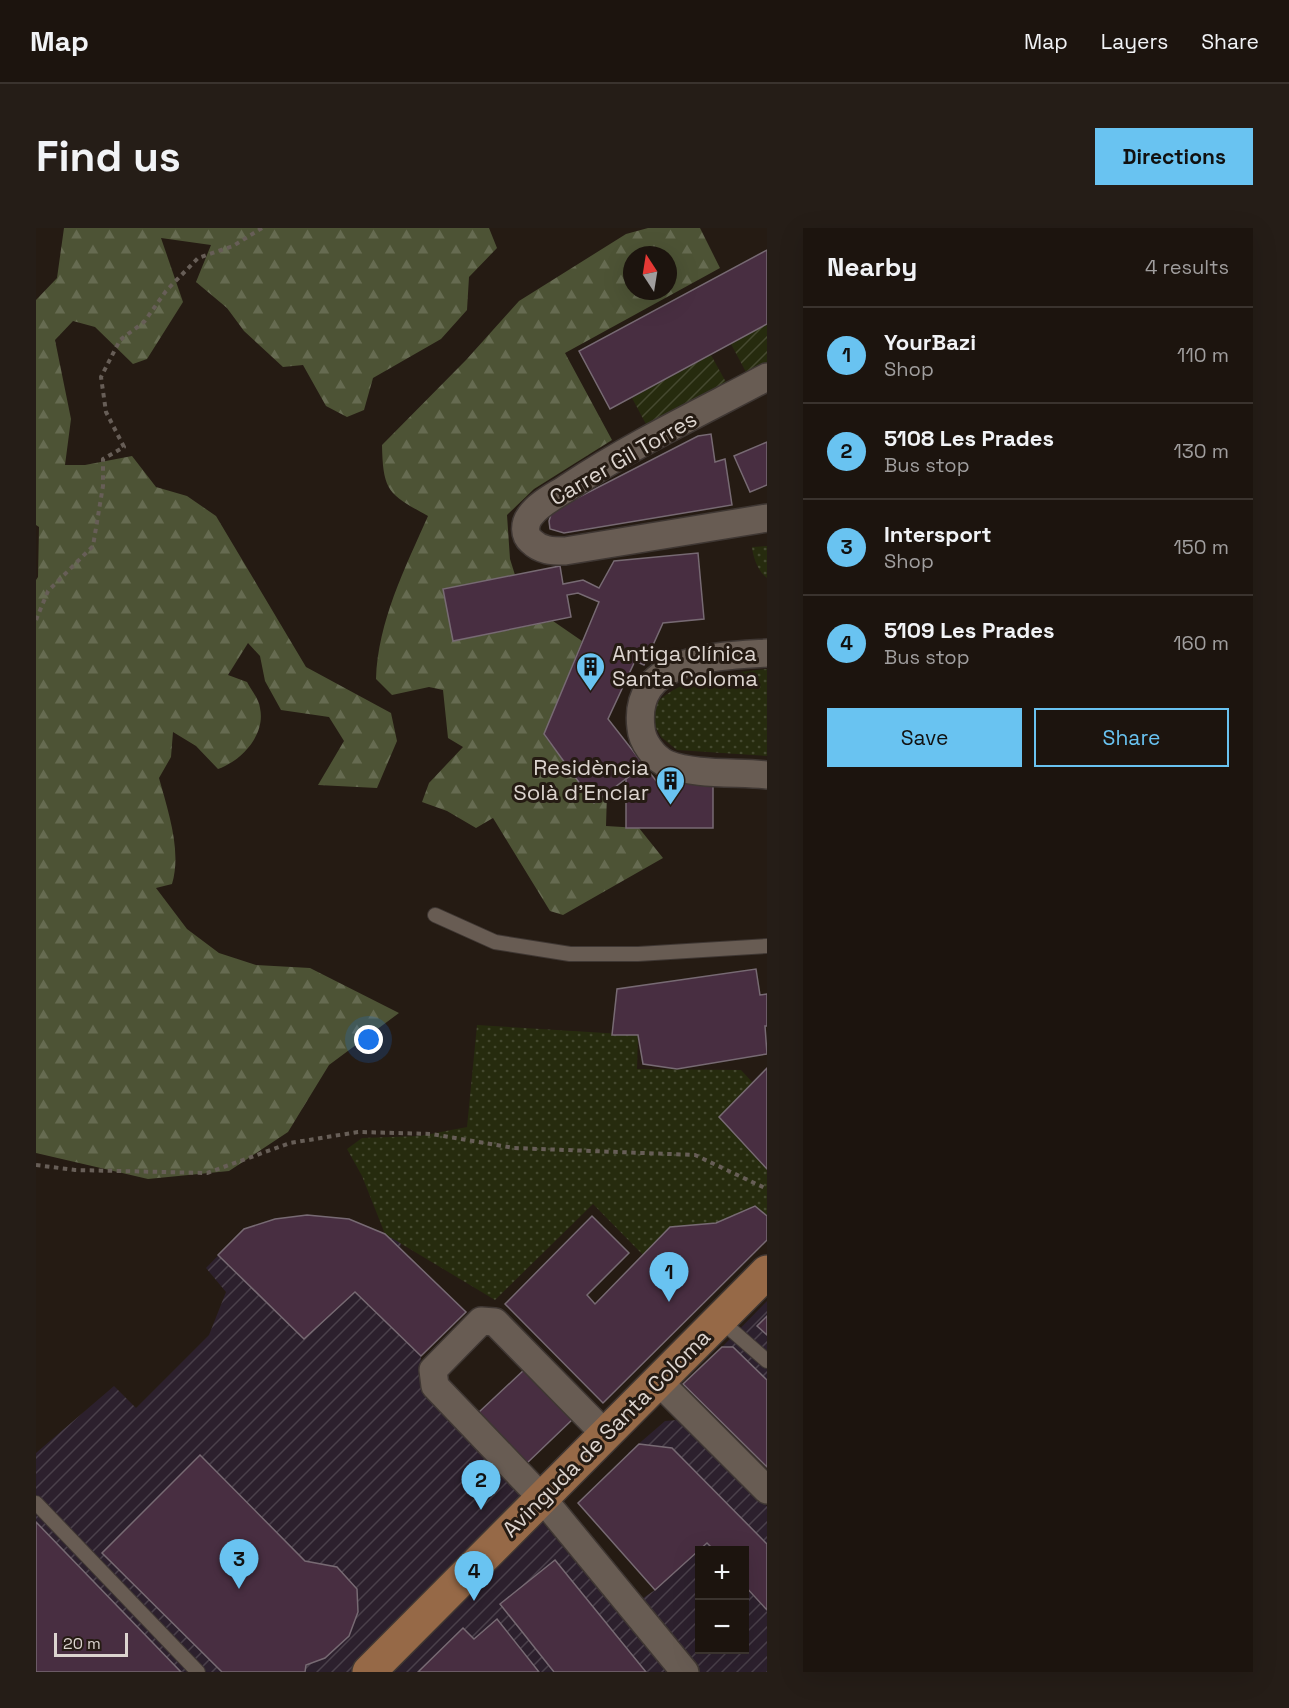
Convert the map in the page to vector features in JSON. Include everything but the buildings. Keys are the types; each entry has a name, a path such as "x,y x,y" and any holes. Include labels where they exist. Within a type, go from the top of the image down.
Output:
{"main road":[{"name":"Avinguda de Santa Coloma","path":"369,1672 767,1272"}],"street":[{"name":"Carrer Gil Torres","path":"767,377 606,462 538,507 529,517 525,528 528,538 536,547 549,551 565,551 767,518"},
{"path":"767,652 724,656 677,666 663,674 644,696 640,720 647,745 666,764 684,768 767,775"},
{"path":"605,1434 495,1322 481,1321 433,1370 435,1386 542,1498 685,1672"},
{"path":"658,1381 767,1490"}],"lane":[{"path":"435,915 495,942 570,954 638,954 767,946"},
{"path":"719,1318 767,1361"},
{"path":"36,1503 198,1672"}],"path":[{"path":"36,620 48,591 93,546 103,486 103,459 124,447 106,412 101,376 120,340 144,322 166,291 198,258 233,246 262,228"},
{"path":"36,1165 75,1170 207,1173 290,1143 358,1132 432,1134 514,1148 695,1155 767,1189"}],"shaded area":[{"path":"314,1216 349,1219 401,1242 400,1249 355,1292 421,1356 420,1373 428,1397 503,1475 619,1614 655,1590 695,1553 695,1654 749,1654 749,1546 703,1546 706,1543 628,1453 665,1421 677,1420 767,1506 767,1672 36,1672 36,1453 114,1386 136,1408 209,1335 226,1292 206,1268 240,1233 275,1219"},
{"path":"767,1301 767,1380 722,1347"}],"green space":[{"path":"64,228 489,228 497,248 469,277 467,310 441,339 373,378 364,410 347,417 326,406 303,365 283,367 244,331 227,308 196,282 211,245 161,238 183,302 147,359 133,364 95,327 73,321 55,340 71,419 65,465 85,465 132,456 156,487 187,496 216,516 306,667 391,713 397,741 377,788 318,785 344,741 329,717 281,710 265,681 260,656 248,643 228,675 247,682 257,698 261,718 250,746 235,760 218,769 196,746 173,732 171,757 159,778 173,831 175,871 172,884 156,888 187,929 219,953 256,965 310,968 399,1013 329,1065 288,1132 229,1171 148,1179 36,1153 36,580 38,577 39,527 36,525 36,300 57,278"},
{"path":"648,228 700,228 720,268 677,292 677,246 623,246 623,300 662,300 565,353 612,440 534,489 507,515 510,559 515,575 443,589 454,641 553,621 582,641 544,735 588,794 607,793 606,826 639,828 663,858 563,915 550,911 493,818 476,828 447,811 422,802 429,783 463,747 448,738 443,690 429,687 392,695 376,679 378,657 387,616 428,516 404,502 390,490 384,472 382,445 466,360 519,301 626,234"},
{"path":"767,324 767,364 747,374 731,344"},
{"path":"711,355 727,384 647,426 632,398"},
{"path":"767,546 767,578 756,564 752,547"},
{"path":"767,669 767,756 677,750 661,737 653,722 655,704 667,694 707,677"},
{"path":"477,1025 638,1035 637,1069 741,1070 753,1083 719,1117 767,1167 767,1216 643,1255 593,1204 495,1300 385,1234 362,1176 347,1149 362,1138 420,1136 467,1127"}],"place":[{"name":"Antiga Clínica Santa Coloma","path":"591,692"},
{"name":"Residència Solà d'Enclar","path":"670,806"},
{"name":"YourBazi","path":"669,1302"},
{"name":"5108 Les Prades","path":"481,1510"},
{"name":"Intersport","path":"239,1589"},
{"name":"5109 Les Prades","path":"474,1601"}]}
